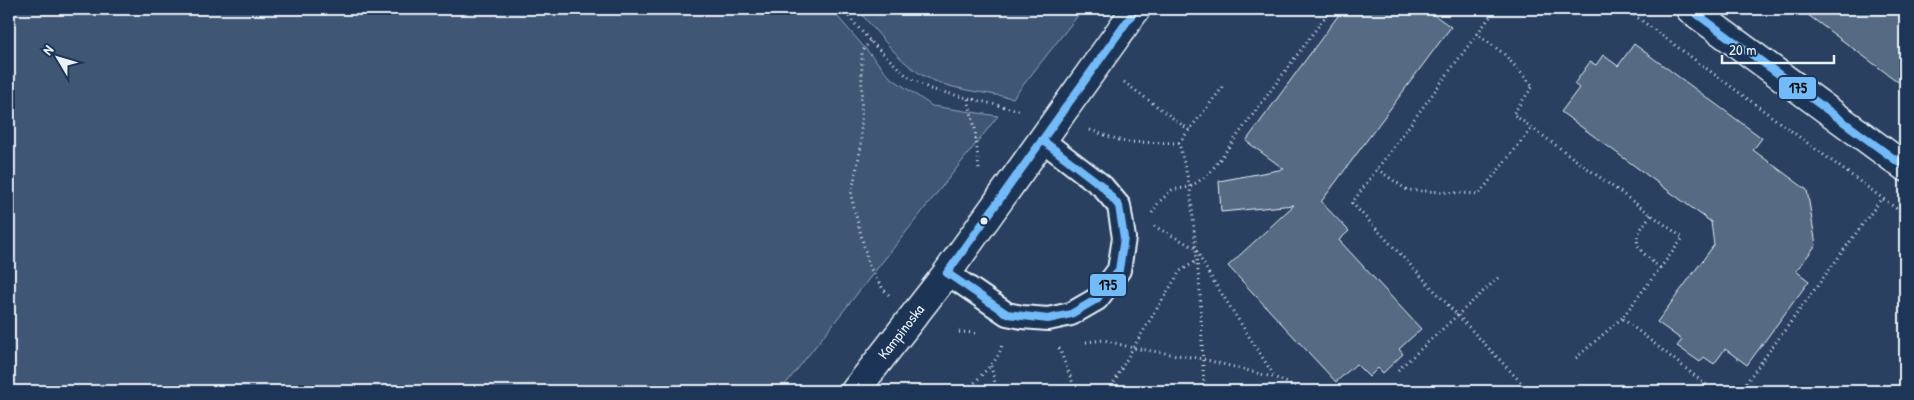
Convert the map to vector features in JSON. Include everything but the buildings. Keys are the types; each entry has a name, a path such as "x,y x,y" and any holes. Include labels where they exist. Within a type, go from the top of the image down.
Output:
{"street":[{"name":"Kampinoska","path":"855,391 947,273 1136,9"},
{"path":"1690,9 1905,167"}],"lane":[{"path":"947,273 1007,314 1048,319 1071,314 1097,299 1119,270 1124,238 1119,206 1050,129"}],"path":[{"path":"842,9 870,41 908,76 930,89 968,98 1050,129 1125,142 1180,143"},
{"path":"1151,214 1159,202 1172,190 1190,187 1209,174 1331,9"},
{"path":"1496,9 1352,203 1529,391"},
{"path":"1626,9 1905,215"},
{"path":"1477,34 1503,53 1533,86 1513,114 1682,238 1622,318 1576,358"},
{"path":"870,41 862,52 860,147 851,196 869,266 882,289 896,300"},
{"path":"1097,62 1189,130"},
{"path":"1204,391 1190,187 1180,143 1222,87"},
{"path":"968,98 980,176"},
{"path":"1377,169 1407,190 1479,194 1532,128"},
{"path":"1740,391 1882,198"},
{"path":"1651,215 1639,230 1638,246 1660,268"},
{"path":"1147,222 1195,248 1209,274 1276,378"},
{"path":"1109,391 1180,271 1196,261"},
{"path":"1398,370 1500,276"},
{"path":"970,391 1001,351 1007,314"},
{"path":"1622,318 1714,391"},
{"path":"1056,340 1076,391"},
{"path":"1090,343 1104,340 1133,348 1202,359 1276,378 1306,391"},
{"path":"991,366 997,391"},
{"path":"1412,386 1412,391"}],"shaded area":[{"path":"9,9 831,9 890,77 932,106 998,116 780,391 9,391"},
{"path":"857,9 1083,9 1013,98 954,87 922,75 895,53"}],"transit line":[{"name":"175","path":"947,273 1136,9"},
{"name":"175","path":"1690,9 1905,167"},
{"name":"175","path":"947,273 1007,314 1048,319 1071,314 1097,299 1119,270 1124,238 1119,206 1102,186 1042,140"}]}
